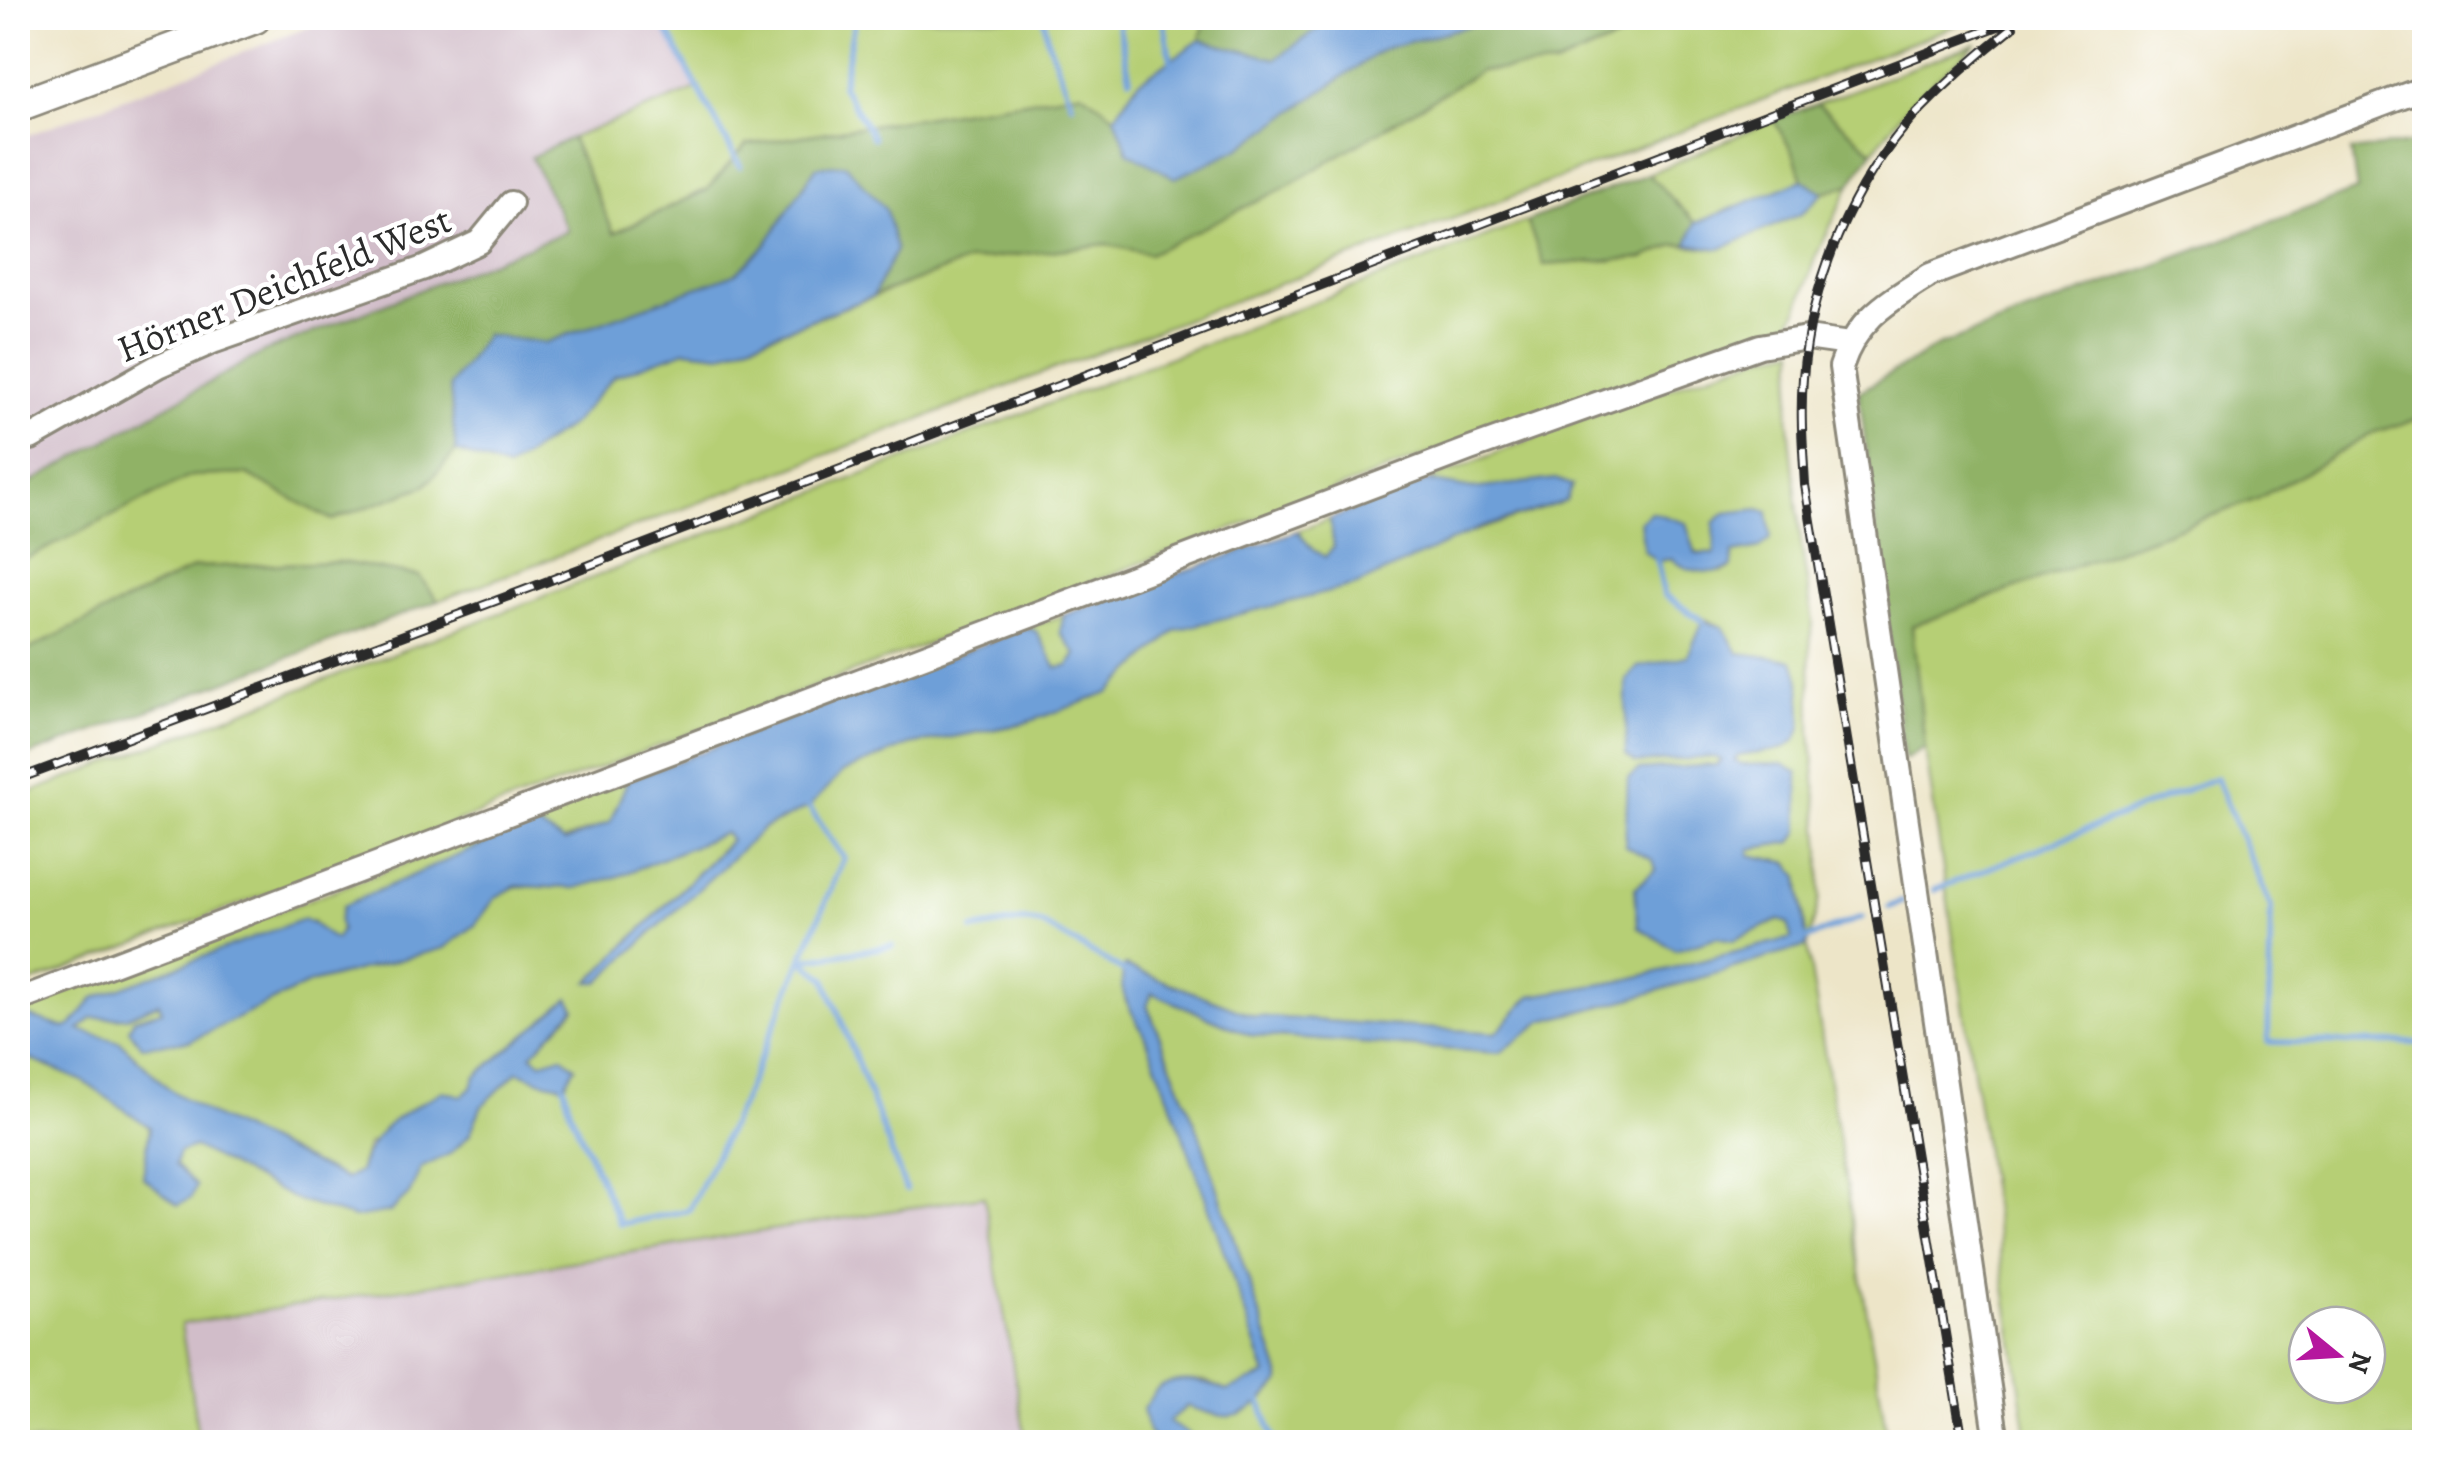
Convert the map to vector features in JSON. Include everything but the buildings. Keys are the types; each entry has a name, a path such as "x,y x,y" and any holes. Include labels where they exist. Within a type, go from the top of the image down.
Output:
{"main road":[{"path":"18,106 256,18"}],"street":[{"path":"1997,1442 1841,367 1849,344 1876,310 1930,275 2424,88"},
{"name":"Hörner Deichfeld West","path":"18,440 32,438 158,366 215,341 424,268 466,249 480,242 511,204"},
{"path":"18,1000 1470,449 1760,346 1807,338 1849,344"}],"shaded area":[{"path":"332,18 660,18 700,88 531,156 569,231 264,352 18,490 18,139"},
{"path":"984,1196 1026,1442 18,1442 18,1350"}],"green space":[{"path":"660,18 1206,18 1200,40 1138,82 1115,116 1082,92 746,145 707,189 614,233 571,138 700,88"},
{"path":"1206,18 1333,18 1276,59 1200,40"},
{"path":"1497,18 1668,18 1554,66 1480,71 1284,188 1149,254 1106,244 968,261 873,296 896,250 816,167 765,246 735,274 545,343 486,335 450,386 456,451 425,486 332,520 246,474 191,476 18,563 18,490 264,352 568,231 531,157 571,138 614,233 707,190 746,145 1082,92 1115,116 1128,152 1238,149 1383,49"},
{"path":"1668,18 1975,18 438,601 419,576 341,562 195,567 18,655 18,563 191,476 246,474 332,520 425,486 456,451 507,469 573,423 614,376 686,350 722,354 968,261 1106,244 1149,254 1480,71 1554,66"},
{"path":"1977,43 1912,100 1873,151 1817,104"},
{"path":"1817,104 1873,151 1850,185 1823,192 1803,180 1774,120"},
{"path":"1774,120 1803,180 1696,223 1648,174"},
{"path":"2424,141 2424,417 2375,432 2257,499 1912,626 1925,748 1904,760 1859,392 1938,346 2357,190 2351,151"},
{"path":"1648,174 1696,223 1688,244 1643,258 1544,265 1527,221"},
{"path":"1850,185 1788,327 1527,417 18,988 18,797 1527,221 1544,265 1643,258 1675,244 1720,249 1801,214 1823,193"},
{"path":"1795,349 1788,415 1813,623 1811,732 1821,851 1820,898 1807,946 1799,877 1789,863 1750,855 1750,849 1792,842 1783,764 1740,765 1735,761 1738,756 1782,749 1791,660 1738,653 1723,627 1684,609 1703,621 1688,656 1638,667 1715,757 1723,760 1717,765 1639,770 1656,869 1638,927 1676,950 1717,937 1734,940 1779,920 1790,923 1792,938 1622,981 1531,996 1496,1033 1254,1016 1126,966 1125,1000 1143,1030 1186,1140 1266,1375 1226,1391 1205,1381 1184,1381 1148,1432 1156,1442 1026,1442 984,1196 181,1324 199,1442 18,1442 18,1101 26,1099 28,1087 18,1082 18,1054 83,1081 150,1127 143,1177 174,1165 179,1152 194,1147 297,1200 354,1218 409,1194 421,1168 451,1153 470,1134 481,1107 519,1070 539,1080 575,1068 562,1057 542,1062 531,1055 575,1009 569,999 475,1077 462,1097 367,1145 359,1172 346,1179 209,1114 169,1089 120,1042 78,1031 92,1018 127,1017 159,1003 161,1011 135,1019 190,1041 310,983 444,948 475,925 496,897 517,886 571,888 619,876 725,833 731,839 590,981 764,828 809,807 843,772 909,745 1018,725 1109,693 1176,630 1566,501 1556,479 1473,489 1427,481 1594,414 1761,356","holes":["1760,548 1732,553 1731,568 1722,572 1672,559 1659,561 1664,589 1657,561 1644,551 1715,554"]},
{"path":"2424,417 2424,1442 2028,1442 1925,748 1912,626 2257,499 2375,432"},
{"path":"1330,519 1334,547 1325,557 1313,550 1297,531"},
{"path":"341,562 419,576 438,601 18,760 18,655 195,567"},
{"path":"1064,615 1076,654 1069,666 1057,669 1036,631 1025,628"},
{"path":"628,780 610,822 341,930 336,939 325,936 313,921 94,998 73,1025 65,1028 18,1013 18,1009"},
{"path":"1807,946 1888,1442 1192,1442 1190,1435 1167,1422 1188,1406 1228,1416 1247,1411 1280,1383 1280,1374 1199,1133 1147,1005 1152,993 1250,1035 1499,1053 1543,1021"}],"water":[{"path":"1333,18 1497,18 1383,49 1238,149 1175,178 1128,152 1115,116 1138,82 1200,40 1276,59"},
{"path":"845,164 886,210 896,250 873,296 721,354 686,350 614,376 573,423 507,469 456,451 450,386 486,335 545,343 735,274 765,246 816,167"},
{"path":"1803,180 1823,193 1801,214 1720,249 1688,244 1696,223"},
{"path":"1556,479 1572,485 1566,501 1477,529 1357,585 1176,630 1109,693 1022,724 909,745 843,772 809,807 764,828 599,982 589,982 731,840 725,833 619,876 575,888 516,886 496,897 475,925 444,948 310,983 190,1041 141,1046 129,1029 134,1019 161,1011 159,1003 127,1017 92,1018 79,1030 120,1042 169,1089 209,1114 346,1179 359,1172 373,1143 391,1123 443,1091 462,1096 472,1087 475,1077 569,998 575,1008 531,1055 542,1062 562,1056 575,1067 564,1086 518,1071 481,1107 470,1134 451,1153 421,1168 409,1194 390,1212 354,1218 297,1200 194,1147 179,1152 175,1165 196,1186 191,1198 178,1205 143,1177 150,1127 83,1081 18,1054 18,1013 65,1028 94,998 303,919 336,939 341,930 343,906 532,823 565,842 610,822 628,780 1025,628 1036,631 1057,668 1069,666 1076,654 1060,632 1064,615 1297,531 1313,550 1325,557 1334,547 1330,519 1427,481 1473,489"},
{"path":"1759,509 1768,512 1771,538 1760,548 1733,553 1732,567 1725,570 1692,570 1672,559 1657,561 1644,551 1640,521 1651,512 1686,523 1696,554 1715,554 1714,523 1725,513"},
{"path":"1703,621 1723,627 1738,653 1792,660 1797,669 1802,716 1796,739 1780,749 1738,756 1735,761 1741,765 1783,764 1798,773 1799,832 1792,842 1750,849 1750,855 1789,863 1799,877 1807,946 1543,1021 1500,1053 1250,1035 1152,993 1147,1005 1199,1133 1280,1374 1280,1383 1267,1396 1238,1415 1217,1415 1187,1406 1168,1422 1190,1435 1192,1442 1156,1442 1148,1432 1143,1409 1159,1388 1184,1380 1226,1391 1266,1375 1179,1125 1148,1043 1124,996 1125,966 1254,1016 1496,1033 1531,996 1622,981 1791,938 1789,923 1779,920 1734,940 1717,937 1676,950 1638,927 1635,888 1656,869 1653,860 1625,846 1628,778 1639,770 1717,765 1722,760 1715,757 1636,763 1626,755 1626,680 1638,667 1688,656"}],"waterway":[{"path":"660,18 740,166"},
{"path":"855,18 842,86 873,138"},
{"path":"1044,18 1047,39 1072,104"},
{"path":"1117,18 1130,78"},
{"path":"1163,18 1171,60"},
{"path":"1657,561 1664,595 1703,621"},
{"path":"1934,890 2216,778 2271,907 2268,1042 2424,1043"},
{"path":"564,1086 571,1113 620,1224 689,1210 742,1102 844,858 809,807"},
{"path":"1889,907 1902,902"},
{"path":"1803,940 1862,917"},
{"path":"973,930 1023,921 1042,924 1127,973"},
{"path":"892,946 802,960 825,978 906,1190"},
{"path":"1260,1401 1275,1442"}],"railway":[{"path":"18,779 522,591 2019,18"},
{"path":"1963,1442 1805,485 1802,391 1807,342 1825,271 1872,171 1916,114 2013,27"}]}
